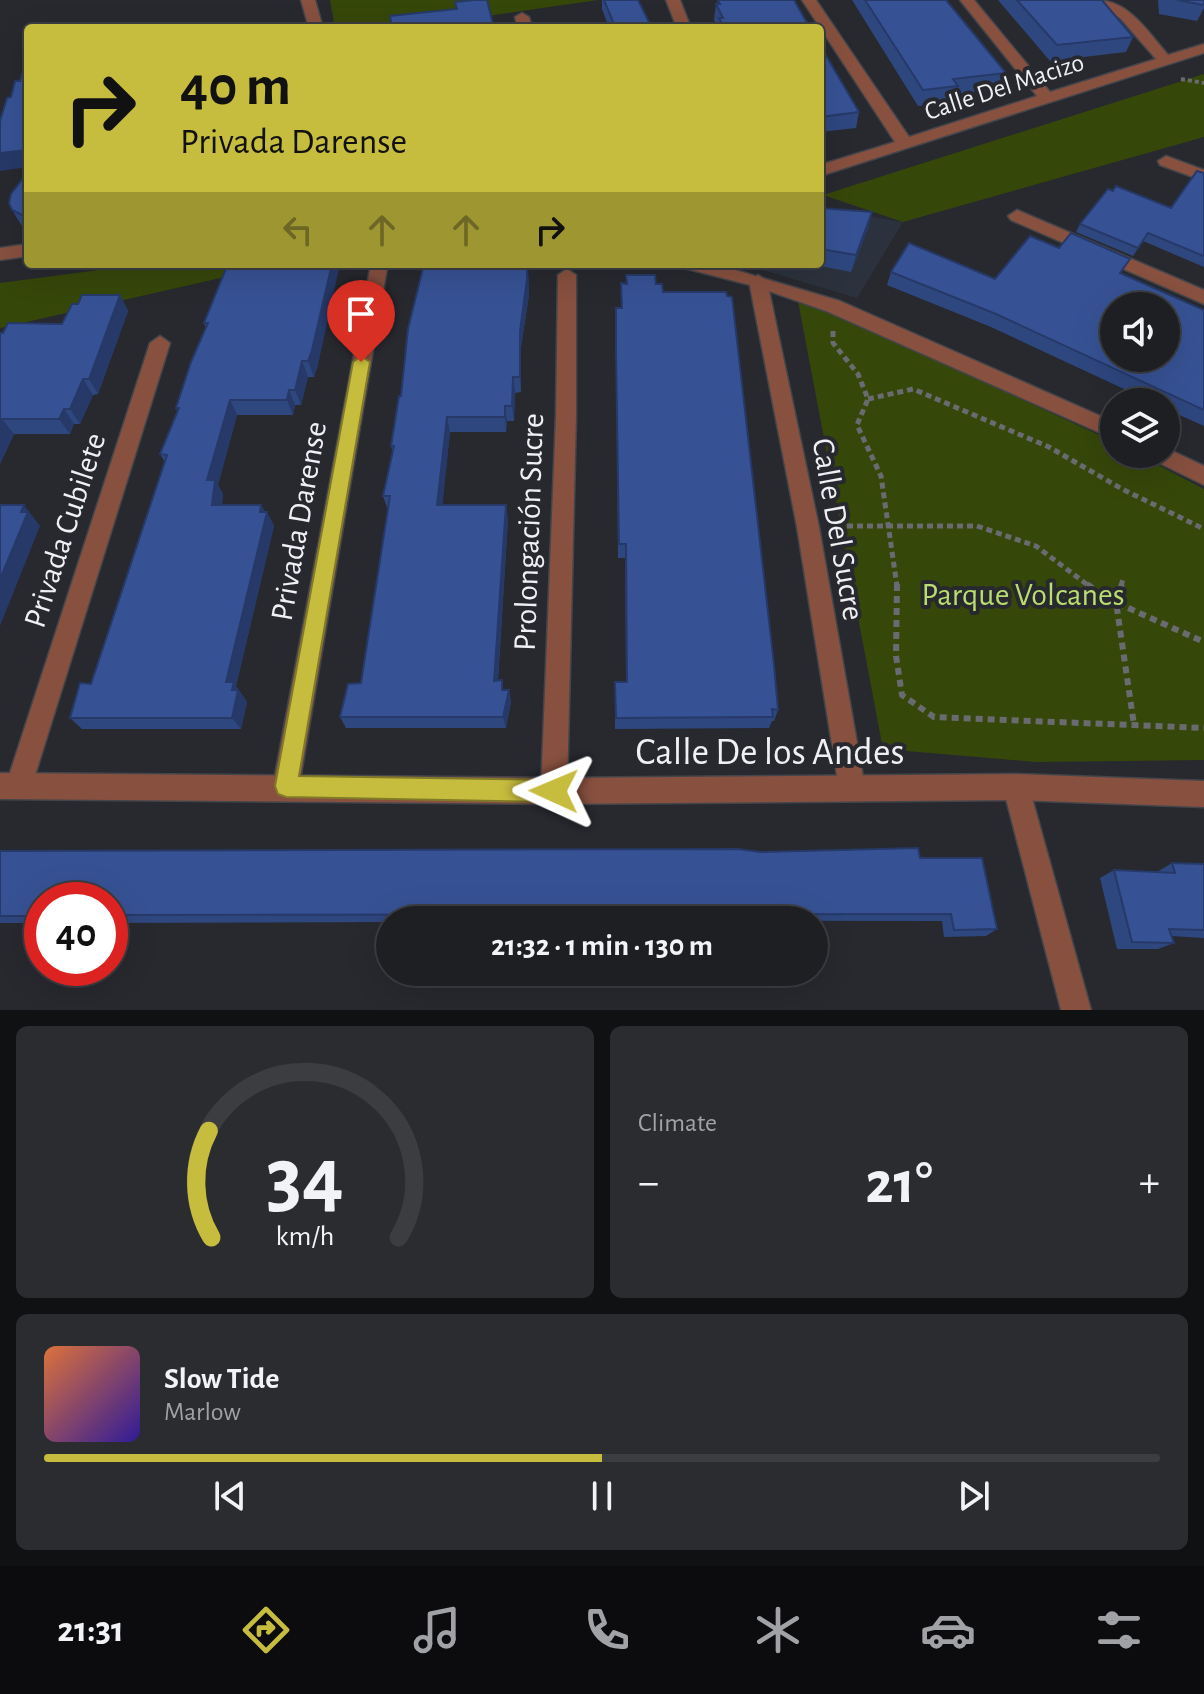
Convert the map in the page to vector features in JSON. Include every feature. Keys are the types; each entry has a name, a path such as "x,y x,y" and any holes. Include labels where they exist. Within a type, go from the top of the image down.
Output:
{"street":[{"path":"308,0 315,24"},
{"path":"673,0 682,24"},
{"path":"809,0 905,144"},
{"path":"967,0 1048,100"},
{"path":"1103,0 1126,16 1166,61"},
{"path":"1126,16 1132,0"},
{"name":"Calle Del Macizo","path":"824,170 1204,48"},
{"path":"1166,161 1204,176"},
{"path":"1017,216 1204,297"},
{"path":"0,254 24,251"},
{"name":"Privada Darense","path":"286,786 378,268"},
{"path":"710,268 833,306 1100,425"},
{"name":"Prolongación Sucre","path":"554,791 566,415 567,275"},
{"name":"Calle Del Sucre","path":"758,281 808,527 852,788"},
{"name":"Privada Cubilete","path":"10,785 160,343"},
{"path":"1180,464 1204,476"},
{"name":"Calle De los Andes","path":"10,785 554,791 1016,787 1204,794"},
{"path":"1016,787 1076,1010"}],"path":[{"path":"833,306 833,343 858,374 868,399 857,425 881,476 897,574 896,656 902,695 934,717 1204,728"},
{"path":"868,399 913,389 1049,447 1122,489 1204,529"},
{"path":"808,527 977,526 1036,546 1116,602 1204,642"},
{"path":"1123,579 1116,602 1134,725"}],"shaded area":[{"path":"837,211 903,222 857,298 756,268 824,268 824,252"}],"green space":[{"path":"330,0 598,0 432,24 334,24"},
{"path":"1204,74 1204,137 903,222 824,195"},
{"path":"114,268 265,268 0,328 0,283"},
{"name":"Parque Volcanes","path":"797,296 1100,436 1100,468 1164,468 1204,489 1204,760 1036,762 883,749"}],"building":[{"path":"487,0 493,24 391,24 390,16 457,9 455,2"},
{"path":"604,0 638,0 650,24 614,24"},
{"path":"718,0 794,0 808,24 722,24 719,18 723,18 716,4 720,4"},
{"path":"865,0 946,0 1006,73 953,79 958,86 923,90"},
{"path":"1017,0 1102,0 1133,37 1057,45"},
{"path":"1177,0 1204,0 1204,5"},
{"path":"824,52 859,112 824,116"},
{"path":"24,74 24,150 0,153 0,121 15,81 20,81"},
{"path":"1197,171 1204,173 1204,256 1148,233 1138,248 1080,224 1108,189 1113,191 1116,186 1171,208"},
{"path":"24,177 24,216 12,210 9,203 11,194"},
{"path":"824,208 872,212 856,255 824,250"},
{"path":"1071,233 1130,259 1120,273 1163,292 1100,292 1100,362 996,314 891,272 909,243 995,279 1030,236 1059,248"},
{"path":"226,268 331,268 312,350 308,361 302,361 295,390 289,390 287,400 230,400 207,480 215,480 212,505 261,505 260,512 267,512 226,682 234,682 232,690 238,690 232,718 70,718 80,683 91,684 167,455 160,454 179,408 176,408 191,362 208,323 204,323"},
{"path":"423,268 527,268 520,331 520,377 513,377 512,406 505,406 505,417 447,417 437,505 506,505 494,681 502,680 502,690 509,690 503,717 340,717 348,684 361,683 390,496 383,496 394,446 391,446 401,396 408,329"},
{"path":"626,275 655,275 656,284 662,284 663,292 726,292 727,296 732,297 774,665 778,710 772,709 773,717 616,718 615,682 627,682 626,544 619,544 616,353 616,308 622,308 621,283 627,284"},
{"path":"82,295 120,295 89,379 83,379 70,409 64,409 59,419 2,419 0,424 0,333 8,323 62,324 72,304 78,304"},
{"path":"1180,299 1204,310 1204,410 1180,399 1180,388 1156,388 1122,372 1180,372"},
{"path":"0,505 24,505 21,512 28,512 0,579"},
{"path":"918,848 920,858 982,858 997,929 954,930 951,914 828,914 828,906 376,906 376,915 128,915 128,882 24,882 24,916 0,916 0,851 738,849 760,852"},
{"path":"1172,863 1204,864 1204,930 1169,929 1174,943 1132,942 1114,870 1175,873"}],"route":[{"path":"361,362 286,786 554,791"}]}
